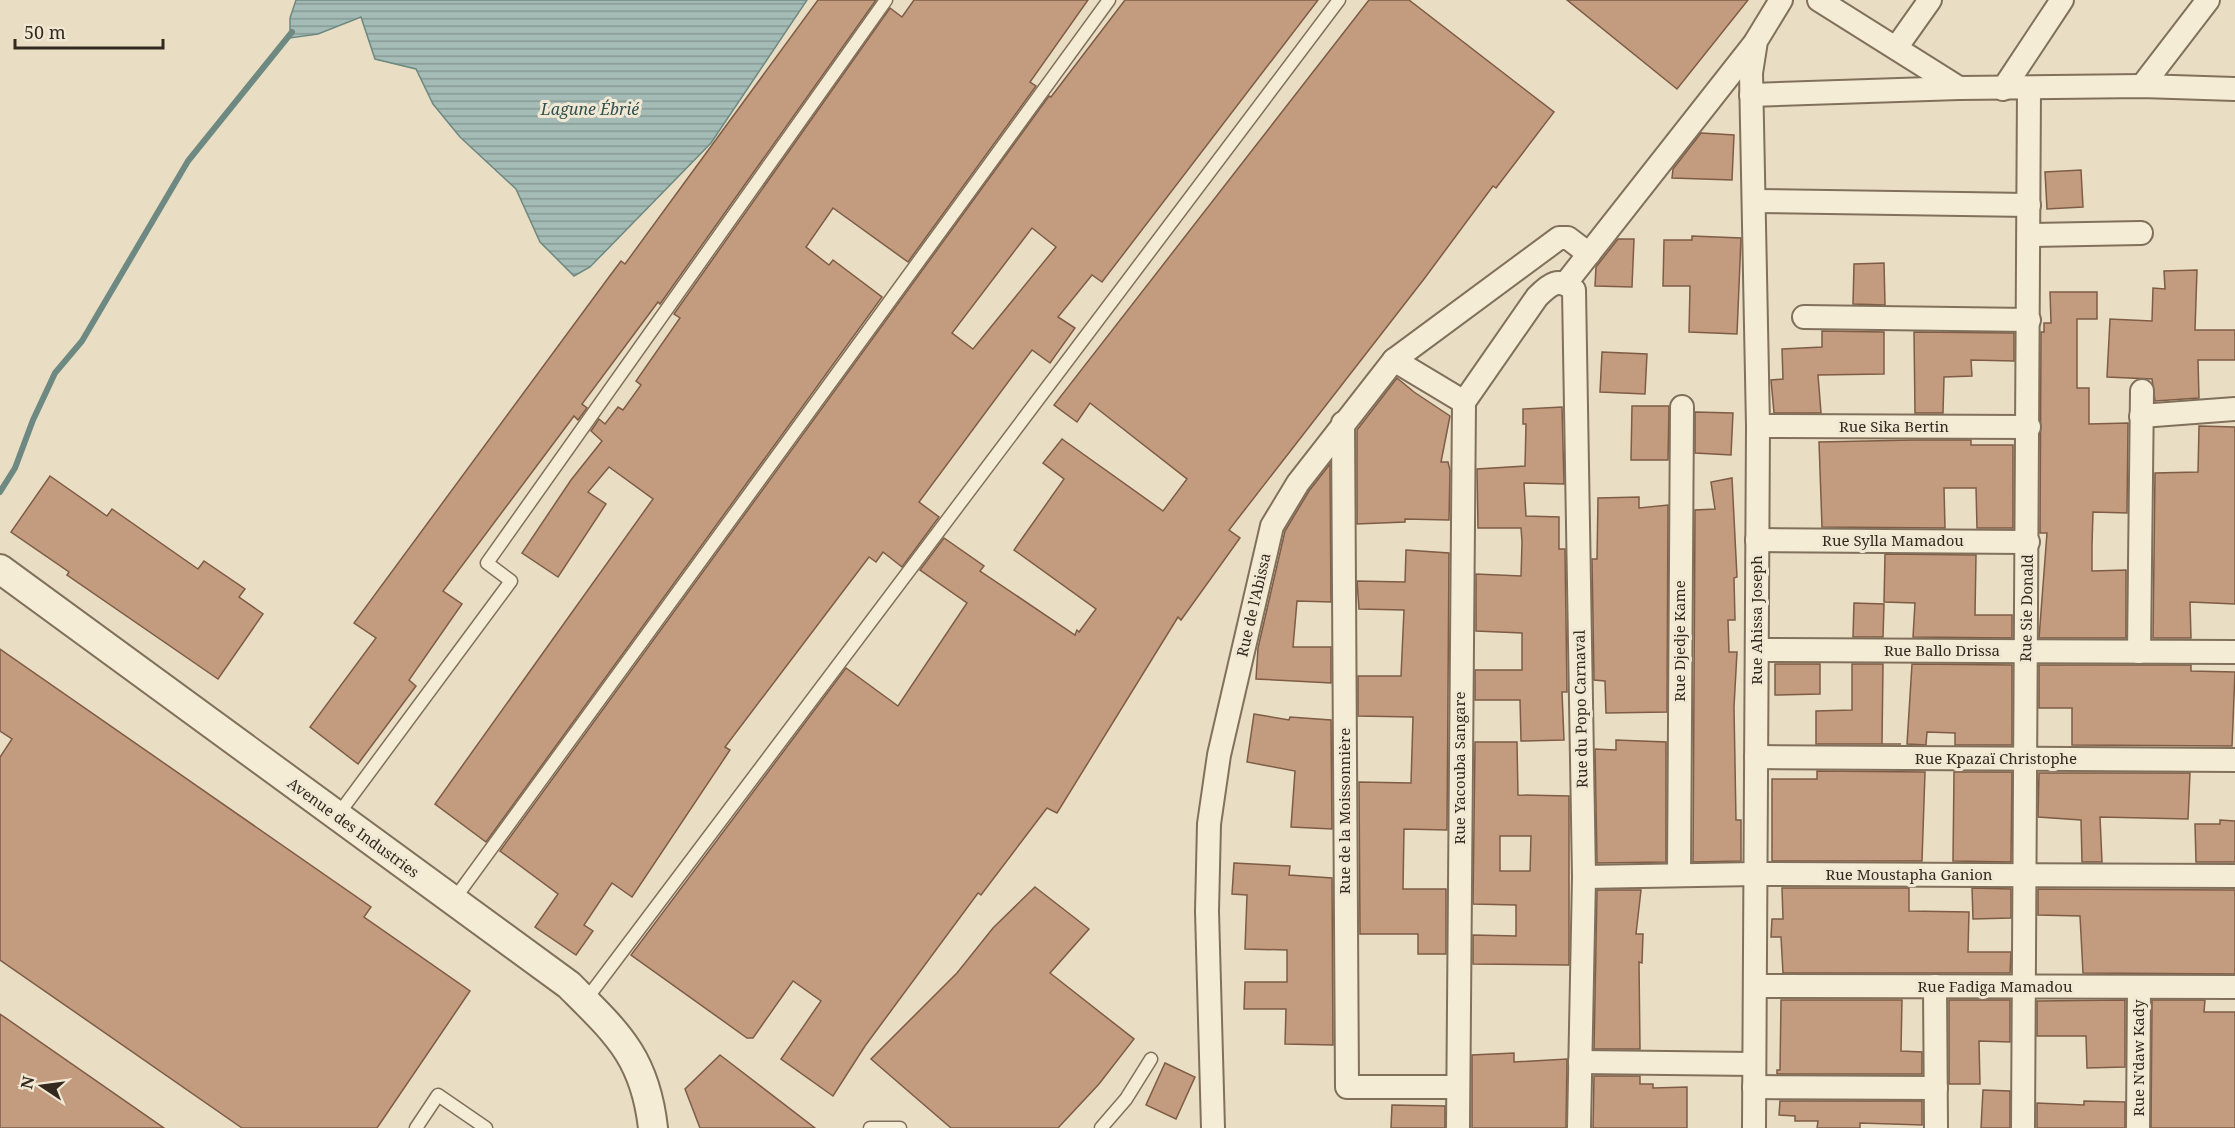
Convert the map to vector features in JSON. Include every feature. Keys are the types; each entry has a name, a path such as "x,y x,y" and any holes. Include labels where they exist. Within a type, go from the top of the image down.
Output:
{"street":[{"path":"1394,360 1465,405 1538,297 1550,284 1570,287 1589,254 1756,41 1781,0"},
{"path":"1819,0 1959,88"},
{"path":"1896,48 1930,0"},
{"path":"2003,88 2062,0"},
{"path":"2142,86 2208,0"},
{"name":"Rue Ahissa Joseph","path":"1754,1128 1758,426 1751,73 1756,41"},
{"path":"1751,104 1959,88 2142,86 2235,90"},
{"name":"Rue Sie Donald","path":"2023,1128 2029,427 2029,88"},
{"path":"1755,201 2029,206"},
{"path":"2029,235 2141,233"},
{"name":"Rue de l'Abissa","path":"1213,1128 1207,911 1209,824 1219,755 1272,526 1298,483 1394,360 1559,237 1568,238 1589,254"},
{"name":"Rue du Popo Carnaval","path":"1570,287 1584,877 1579,1128"},
{"path":"1804,317 2029,320"},
{"path":"2139,652 2142,392"},
{"name":"Rue Yacouba Sangare","path":"1458,1128 1462,469 1465,405"},
{"name":"Rue Djedje Kame","path":"1679,875 1682,407"},
{"path":"2141,416 2235,409"},
{"name":"Rue de la Moissonnière","path":"1343,423 1347,1086 1458,1088"},
{"name":"Rue Sika Bertin","path":"1758,426 2029,427"},
{"name":"Rue Sylla Mamadou","path":"1757,540 2028,542"},
{"name":"Avenue des Industries","path":"0,569 568,985 610,1026 639,1067 653,1128"},
{"name":"Rue Ballo Drissa","path":"1757,650 2235,652"},
{"name":"Rue Kpazaï Christophe","path":"1756,757 2235,760"},
{"name":"Rue Moustapha Ganion","path":"1584,877 1755,874 2235,876"},
{"name":"Rue Fadiga Mamadou","path":"1755,986 2235,987"},
{"path":"1935,987 1936,1128"},
{"name":"Rue N'daw Kady","path":"2138,1128 2139,987"},
{"path":"1580,1062 1936,1088"}],"lane":[{"path":"337,816 511,581 487,563 886,0"},
{"path":"453,901 1109,0"},
{"path":"585,1001 1339,0"},
{"path":"1101,1128 1126,1099 1151,1059"},
{"path":"416,1128 438,1095 486,1128"},
{"path":"870,1128 900,1128"}],"water":[{"name":"Lagune Ébrié","path":"296,0 807,0 711,143 590,267 574,276 540,242 516,189 460,137 433,104 416,69 375,59 361,17 318,34 290,38 290,18"}],"building":[{"path":"818,0 876,0 660,304 658,302 582,404 587,408 578,420 574,416 443,591 462,604 409,680 416,686 358,764 310,727 376,638 354,623 621,261 625,264"},
{"path":"914,0 1088,0 1030,82 1036,86 908,262 833,208 806,247 829,265 833,260 882,297 486,842 435,804 653,499 609,467 588,492 606,504 558,577 522,553 571,480 602,441 591,431 599,419 605,424 618,407 623,410 641,385 636,381 680,318 674,314 890,8 902,17"},
{"path":"1125,0 1318,0 1102,282 1092,275 1058,317 1075,328 1050,363 1032,350 919,502 939,517 902,567 883,552 876,562 869,557 725,747 730,750 632,897 612,883 584,925 593,931 576,955 535,927 558,894 500,851 1049,96 1051,97","holes":["1032,228 1056,247 973,349 952,333"]},
{"path":"1369,0 1409,0 1554,112 1496,188 1493,186 1424,279 1229,530 1240,538 1181,620 1178,617 1057,813 1047,808 981,895 978,893 865,1046 833,1096 781,1059 821,1001 793,981 753,1038 747,1038 631,955 846,668 898,706 967,603 920,570 944,538 984,566 980,571 1075,635 1077,630 1079,632 1096,609 1014,550 1064,479 1043,463 1062,439 1163,511 1187,479 1090,403 1077,422 1054,405"},
{"path":"1567,0 1748,0 1677,89"},
{"path":"1701,133 1734,135 1732,180 1672,178 1673,169"},
{"path":"2081,170 2083,207 2047,209 2045,172"},
{"path":"1692,236 1741,238 1737,334 1689,332 1690,286 1663,286 1664,240 1692,240"},
{"path":"1618,239 1634,239 1632,287 1595,286 1596,267"},
{"path":"1884,263 1885,305 1853,304 1854,264"},
{"path":"2197,270 2195,330 2235,330 2235,360 2198,360 2199,398 2155,401 2152,379 2107,377 2110,319 2152,321 2153,288 2165,289 2164,271"},
{"path":"2050,292 2097,292 2097,319 2077,319 2077,388 2089,388 2089,424 2128,423 2127,513 2093,512 2092,545 2092,571 2126,570 2126,638 2039,638 2047,533 2040,533 2041,332 2044,332 2044,323 2051,323"},
{"path":"1822,331 1884,332 1884,374 1818,375 1821,413 1774,413 1771,380 1783,379 1782,349 1822,347"},
{"path":"1914,332 2014,333 2014,361 1971,360 1972,376 1944,377 1943,413 1915,413"},
{"path":"1602,352 1647,354 1645,394 1600,392"},
{"path":"1397,378 1450,416 1441,462 1448,462 1450,470 1449,520 1405,519 1405,522 1357,524 1357,430"},
{"path":"1632,406 1669,406 1668,460 1631,460"},
{"path":"1562,407 1564,484 1524,483 1526,516 1559,517 1559,549 1565,549 1567,692 1562,692 1564,740 1521,741 1520,700 1475,700 1475,670 1522,670 1522,633 1476,631 1476,574 1521,576 1522,542 1521,528 1478,528 1477,469 1525,466 1526,424 1523,424 1523,409"},
{"path":"1695,412 1733,413 1731,455 1695,453"},
{"path":"2199,426 2235,427 2235,604 2190,602 2191,638 2153,638 2155,473 2198,472"},
{"path":"1971,440 1971,445 2013,445 2013,528 1977,528 1976,488 1944,488 1945,528 1822,527 1819,442"},
{"path":"1330,464 1331,602 1297,601 1293,647 1331,647 1331,683 1256,679 1258,648 1285,531 1309,491"},
{"path":"50,476 107,516 112,509 198,569 204,561 245,589 239,597 263,614 218,679 67,575 69,572 11,532"},
{"path":"1732,478 1737,577 1734,578 1735,620 1728,620 1729,652 1737,652 1734,707 1736,820 1741,820 1741,861 1693,862 1695,510 1715,509 1711,482"},
{"path":"1639,497 1639,508 1668,505 1667,712 1606,713 1605,681 1594,680 1592,559 1597,559 1598,498"},
{"path":"1406,550 1449,553 1447,830 1404,829 1403,889 1446,889 1446,954 1418,954 1418,934 1360,934 1359,782 1411,783 1413,717 1358,716 1358,676 1401,676 1404,610 1359,609 1357,581 1405,582"},
{"path":"1885,554 1976,555 1975,615 2012,615 2012,638 1913,637 1915,603 1884,602"},
{"path":"1854,603 1884,604 1883,637 1853,637"},
{"path":"0,649 371,907 364,917 470,991 377,1128 242,1128 0,960 0,757 12,739 0,731"},
{"path":"1775,664 1820,664 1820,694 1775,695"},
{"path":"1852,664 1883,664 1882,744 1816,744 1816,711 1852,710"},
{"path":"1912,664 2012,665 2012,745 1955,745 1955,733 1927,732 1926,745 1907,744"},
{"path":"2039,665 2191,665 2191,671 2235,672 2232,746 2072,745 2072,708 2039,708"},
{"path":"1254,714 1289,720 1290,717 1331,720 1332,829 1291,827 1295,771 1247,762"},
{"path":"1616,740 1666,742 1666,862 1597,863 1595,749 1616,750"},
{"path":"1475,742 1517,742 1518,795 1569,796 1569,965 1473,964 1473,935 1516,936 1516,905 1473,904","holes":["1500,836 1531,836 1530,871 1500,871"]},
{"path":"1817,771 1925,772 1922,861 1772,861 1772,779 1817,779"},
{"path":"1954,772 2012,772 2011,862 1953,861"},
{"path":"2039,773 2190,773 2188,819 2100,817 2102,862 2082,862 2081,820 2038,817"},
{"path":"2220,820 2235,821 2235,862 2196,862 2195,824 2220,824"},
{"path":"1234,863 1290,866 1289,875 1332,878 1333,1045 1285,1044 1286,1009 1244,1009 1245,982 1287,982 1287,950 1245,949 1247,895 1232,894"},
{"path":"1035,887 1089,929 1050,973 1134,1039 1099,1084 1058,1128 951,1128 871,1059 957,973 993,928"},
{"path":"1782,888 1909,888 1909,911 1969,912 1968,952 2011,952 2010,973 1783,973 1781,937 1771,937 1772,919 1783,919"},
{"path":"1972,888 2011,889 2011,918 1973,919"},
{"path":"2038,889 2235,890 2235,974 2083,973 2080,916 2038,915"},
{"path":"1597,890 1641,890 1636,934 1643,934 1642,963 1639,962 1640,1049 1594,1049"},
{"path":"1781,1000 1902,1000 1901,1051 1922,1052 1922,1074 1777,1074 1777,1070 1780,1070"},
{"path":"1949,1000 2010,1000 2010,1042 1979,1041 1980,1084 1949,1084"},
{"path":"2125,1000 2125,1067 2087,1068 2086,1036 2037,1036 2037,1001"},
{"path":"2152,1000 2205,1000 2204,1012 2235,1012 2235,1128 2151,1128"},
{"path":"0,1014 164,1128 0,1128"},
{"path":"1514,1053 1514,1062 1567,1059 1566,1128 1472,1128 1472,1055"},
{"path":"720,1055 815,1128 700,1128 685,1089"},
{"path":"1165,1063 1195,1077 1176,1119 1146,1105"},
{"path":"1594,1076 1640,1076 1640,1084 1653,1084 1653,1088 1687,1087 1687,1128 1593,1128"},
{"path":"1983,1090 2010,1091 2010,1128 1981,1128"},
{"path":"1780,1101 1922,1101 1922,1125 1860,1123 1860,1128 1817,1128 1818,1121 1795,1121 1795,1116 1779,1115"},
{"path":"2084,1101 2125,1102 2125,1128 2037,1128 2037,1103 2084,1105"},
{"path":"1392,1105 1445,1106 1445,1128 1391,1128"}],"waterway":[{"path":"0,492 15,468 33,420 55,373 82,341 188,161 292,32"}]}
